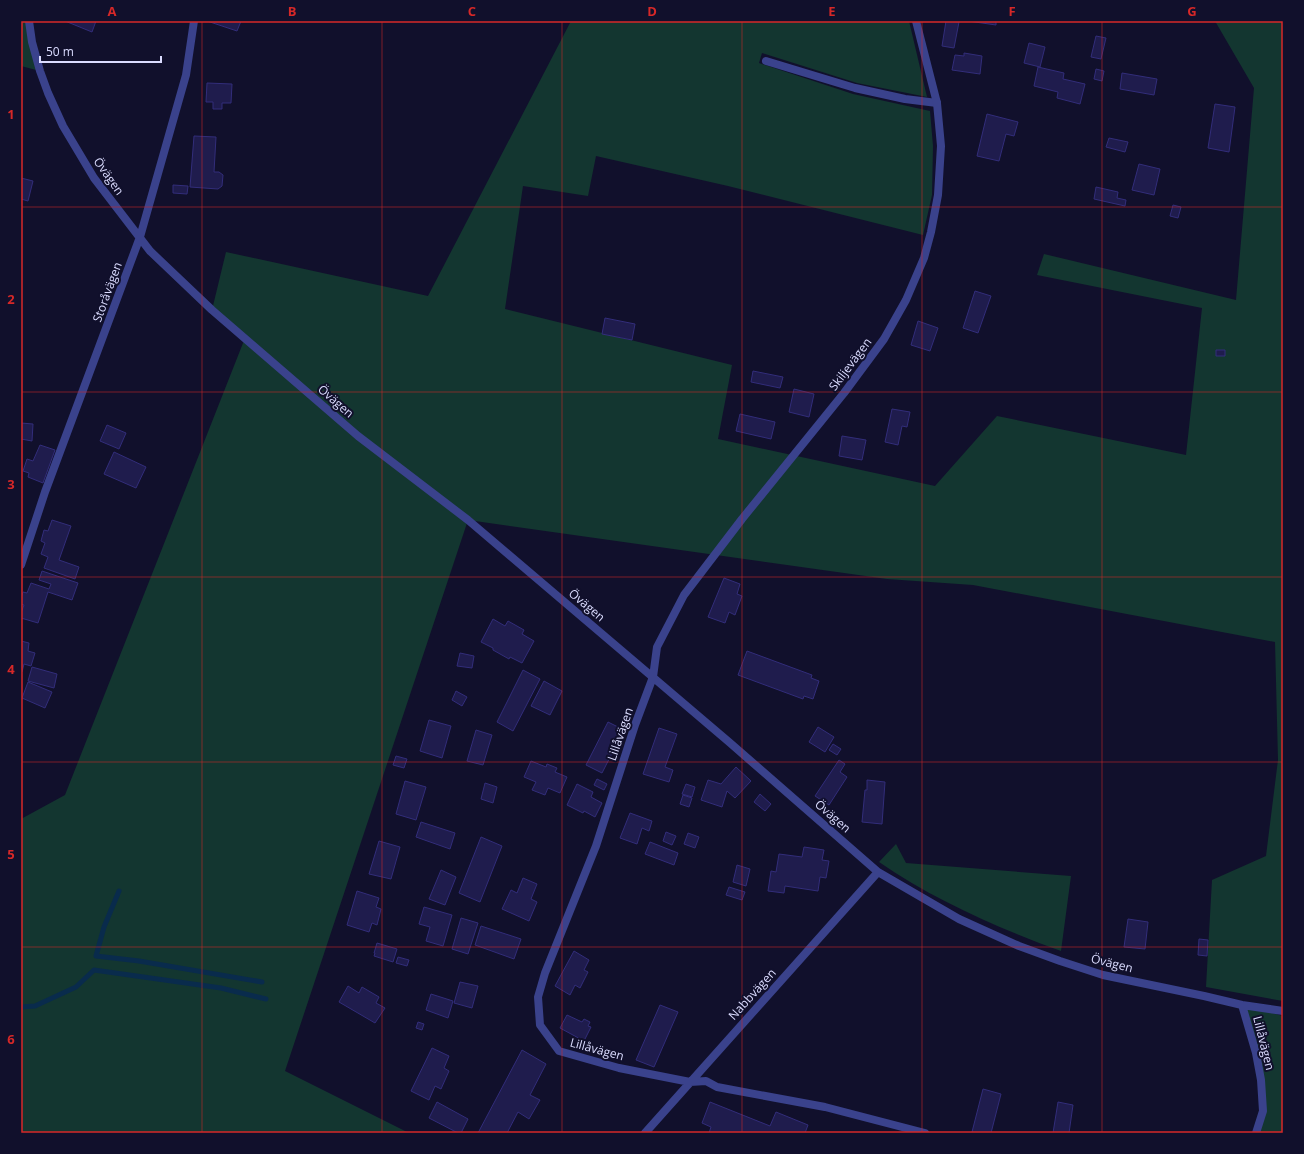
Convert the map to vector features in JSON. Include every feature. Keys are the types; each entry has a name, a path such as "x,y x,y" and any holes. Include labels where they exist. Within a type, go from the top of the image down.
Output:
{"street":[{"name":"Övägen","path":"29,21 32,42 40,71 63,126 94,178 150,251 212,310 358,436 468,520 653,677 878,872 960,919 1019,946 1060,961 1103,975 1242,1005 1283,1011"},
{"name":"Storåvägen","path":"21,565 45,492 140,237 186,75 194,21"},
{"name":"Skiljevägen","path":"653,677 657,647 684,595 742,519 844,393 884,339 906,300 924,258 938,195 941,146 937,103 916,21"},
{"path":"766,61 855,88 937,103"},
{"name":"Lillåvägen","path":"653,677 635,725 596,846 545,973 538,997 540,1025 559,1051 619,1068 690,1082 706,1081 717,1087 825,1107 925,1133"},
{"name":"Nabbvägen","path":"645,1133 878,872"},
{"name":"Lillåvägen","path":"1242,1005 1256,1053 1261,1080 1263,1111 1256,1133"}],"green space":[{"path":"21,21 29,21 40,71 21,66"},
{"path":"571,21 909,21 927,97 857,83 762,53 759,63 853,94 930,111 933,146 932,195 923,235 728,186 596,156 588,196 523,186 505,309 732,365 718,439 935,486 997,416 1186,455 1202,308 1037,275 1044,254 1236,300 1254,88 1215,21 1283,21 1283,1001 1206,987 1212,880 1266,856 1278,760 1275,642 973,585 887,579 468,520 285,1071 409,1133 21,1133 21,819 65,795 245,338 212,310 226,252 428,296"},
{"path":"896,844 906,863 1071,876 1061,951 990,923 944,901 900,876 879,862"},
{"path":"1242,1005 1283,1016 1283,1133 1256,1133 1263,1111 1261,1080"}],"building":[{"path":"65,21 96,21 92,32"},
{"path":"207,21 241,21 237,31"},
{"path":"946,21 959,22 954,48 942,46"},
{"path":"968,21 996,21 996,25"},
{"path":"1096,36 1106,38 1101,59 1091,57"},
{"path":"1029,43 1045,47 1040,67 1024,63"},
{"path":"964,53 982,56 980,74 952,70 955,55 964,56"},
{"path":"1038,67 1064,73 1063,79 1085,84 1080,104 1057,98 1058,92 1034,86"},
{"path":"1096,69 1104,71 1102,81 1094,79"},
{"path":"1122,73 1157,79 1154,95 1120,89"},
{"path":"207,83 232,84 231,103 222,103 222,109 213,109 213,102 206,102"},
{"path":"1215,104 1235,107 1229,152 1208,148"},
{"path":"987,114 1018,122 1014,136 1006,134 999,161 977,156"},
{"path":"194,136 216,137 214,172 219,172 223,175 222,186 218,189 190,187"},
{"path":"1109,138 1128,142 1125,152 1106,147"},
{"path":"1139,164 1160,169 1154,195 1132,190"},
{"path":"21,178 33,181 28,201 21,199"},
{"path":"173,185 188,186 187,194 173,193"},
{"path":"1096,187 1118,192 1117,198 1126,200 1125,206 1094,199"},
{"path":"1173,205 1181,207 1178,218 1170,216"},
{"path":"975,291 991,296 978,333 963,328"},
{"path":"605,318 635,324 632,340 602,334"},
{"path":"918,321 938,328 930,351 911,345"},
{"path":"1216,350 1225,350 1225,356 1216,356"},
{"path":"753,371 783,377 780,388 751,382"},
{"path":"794,389 814,394 809,417 789,412"},
{"path":"892,409 910,412 907,427 902,426 898,445 885,442"},
{"path":"740,414 775,422 771,439 736,431"},
{"path":"21,423 33,424 32,441 21,439"},
{"path":"107,425 126,433 119,449 100,441"},
{"path":"842,436 866,440 862,460 839,456"},
{"path":"40,445 55,450 43,483 28,477 29,473 23,471 27,459 33,461"},
{"path":"114,452 146,467 136,488 104,474"},
{"path":"52,520 71,526 59,560 79,567 75,579 44,568 48,557 41,554 45,543 41,541 44,530 48,531"},
{"path":"42,571 78,583 72,600 48,592 38,623 21,618 24,605 21,604 21,598 23,592 27,593 31,583 49,589 51,584 39,580"},
{"path":"724,578 740,584 737,594 742,596 735,615 729,612 725,623 708,617"},
{"path":"493,619 505,626 508,621 524,630 522,634 534,641 522,663 510,657 509,659 481,642"},
{"path":"21,641 29,643 28,651 35,653 31,666 24,664 22,672 21,672"},
{"path":"747,651 812,675 811,678 819,681 813,699 804,696 803,699 738,675"},
{"path":"460,653 474,656 472,668 457,666"},
{"path":"32,667 57,674 54,688 28,681"},
{"path":"523,670 540,679 513,731 497,722"},
{"path":"544,681 562,691 550,715 531,706"},
{"path":"28,682 52,692 45,708 22,698"},
{"path":"456,691 467,697 462,706 452,700"},
{"path":"429,720 451,726 442,758 420,751"},
{"path":"608,722 624,730 602,773 586,765"},
{"path":"818,727 834,737 825,752 809,742"},
{"path":"659,728 677,734 665,767 673,770 669,782 643,774"},
{"path":"476,730 492,735 483,765 467,761"},
{"path":"833,744 841,749 837,755 829,750"},
{"path":"396,756 407,759 404,768 393,765"},
{"path":"839,760 845,764 840,772 847,777 829,805 815,796"},
{"path":"531,761 546,767 547,764 557,768 555,772 567,777 560,793 548,788 545,795 532,790 536,782 524,777"},
{"path":"736,767 751,781 735,798 727,791 722,807 701,800 708,780 721,784"},
{"path":"597,779 607,784 604,790 594,785"},
{"path":"867,780 885,782 882,824 862,822"},
{"path":"405,781 426,787 416,820 396,814"},
{"path":"485,783 497,787 493,803 481,799"},
{"path":"577,784 593,792 591,797 602,803 595,817 567,805"},
{"path":"686,784 695,787 692,797 682,794"},
{"path":"760,794 771,804 765,811 754,802"},
{"path":"683,795 692,798 689,807 680,804"},
{"path":"630,813 652,821 649,831 642,828 637,844 620,838"},
{"path":"421,822 455,833 450,849 416,837"},
{"path":"666,832 676,836 672,845 663,841"},
{"path":"688,833 699,837 695,848 684,844"},
{"path":"481,837 502,846 480,902 459,893"},
{"path":"379,841 400,847 391,879 369,874"},
{"path":"650,842 678,853 674,865 645,854"},
{"path":"804,847 824,850 822,860 829,861 826,878 820,877 818,891 785,886 784,893 768,891 771,871 776,872 779,854 802,857"},
{"path":"737,865 750,869 746,886 733,882"},
{"path":"441,870 456,877 445,905 429,899"},
{"path":"523,878 537,884 531,899 537,902 529,921 502,909 511,890 517,893"},
{"path":"729,887 745,892 742,900 726,895"},
{"path":"357,891 379,898 376,907 381,909 377,925 372,923 369,932 347,925"},
{"path":"424,907 452,915 443,946 426,941 430,927 419,924"},
{"path":"461,918 478,923 468,954 452,949"},
{"path":"1128,919 1148,922 1145,949 1124,947"},
{"path":"481,926 521,939 514,959 475,945"},
{"path":"1199,939 1208,940 1207,956 1198,955"},
{"path":"377,943 397,949 393,962 374,956"},
{"path":"574,951 589,960 584,970 588,972 580,988 575,985 570,995 555,986"},
{"path":"398,957 409,960 407,966 396,963"},
{"path":"460,982 478,986 472,1008 454,1003"},
{"path":"348,986 359,993 362,987 379,997 376,1003 385,1008 375,1023 339,1002"},
{"path":"431,994 453,1001 448,1018 426,1010"},
{"path":"660,1005 678,1012 654,1067 636,1060"},
{"path":"567,1015 582,1022 584,1019 590,1022 588,1026 591,1027 584,1041 560,1028"},
{"path":"418,1022 424,1024 422,1030 416,1028"},
{"path":"432,1048 449,1056 444,1068 449,1071 441,1089 435,1086 429,1100 411,1091"},
{"path":"522,1050 546,1064 530,1095 540,1100 529,1119 518,1112 507,1133 478,1133"},
{"path":"983,1089 1001,1094 991,1133 972,1132"},
{"path":"437,1102 468,1119 461,1133 458,1133 429,1118"},
{"path":"710,1102 770,1126 776,1112 808,1125 805,1133 709,1133 711,1127 702,1123"},
{"path":"1058,1102 1073,1105 1069,1133 1053,1133"}],"waterway":[{"path":"119,891 104,927 96,956 139,961 262,982"},
{"path":"21,1007 35,1006 76,987 94,970 221,988 266,999"}]}
